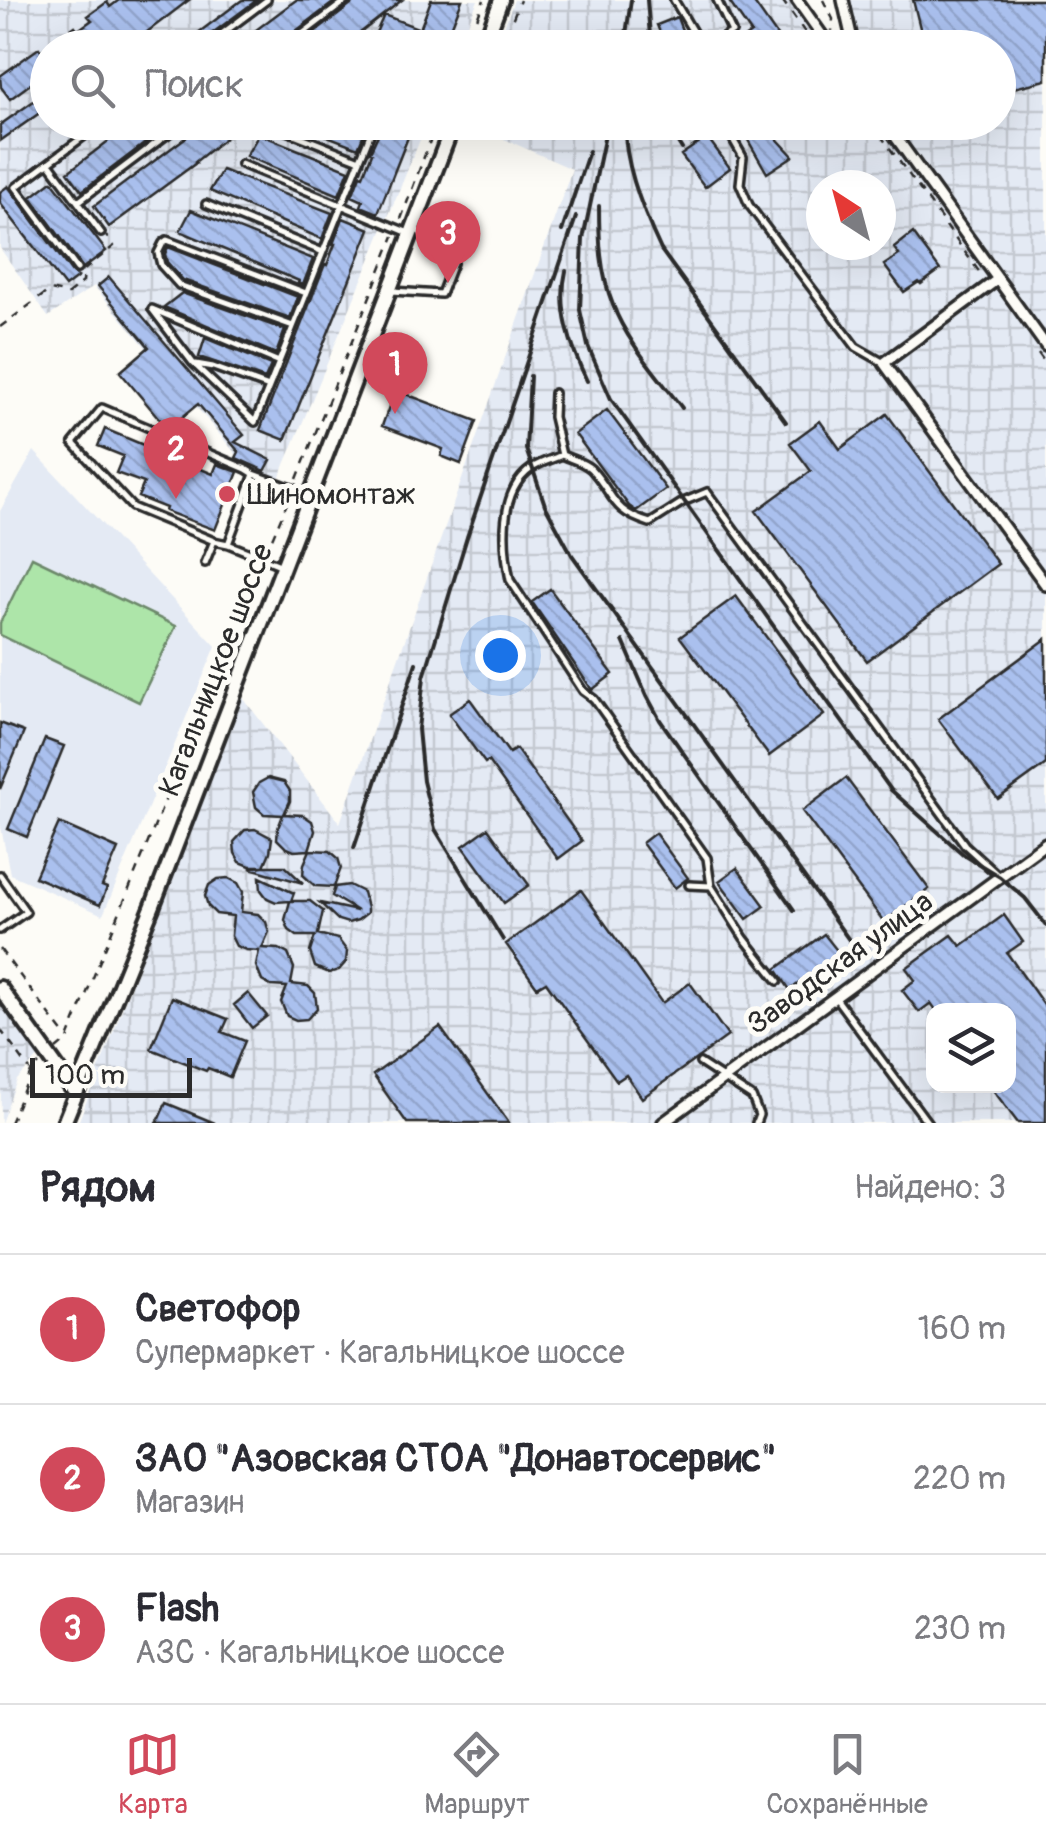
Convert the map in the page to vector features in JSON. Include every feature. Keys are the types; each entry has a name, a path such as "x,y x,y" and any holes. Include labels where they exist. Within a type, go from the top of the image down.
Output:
{"main road":[{"path":"490,30 501,0"},
{"name":"Кагальницкое шоссе","path":"64,1123 153,905 447,140"},
{"path":"0,988 76,1094"}],"street":[{"path":"797,0 819,30"},
{"path":"843,0 850,30"},
{"path":"897,140 1040,347"},
{"path":"994,282 884,363 1046,584"},
{"name":"Заводская улица","path":"663,1123 1046,843"}],"lane":[{"path":"227,30 267,0"},
{"path":"308,30 347,0"},
{"path":"674,0 691,30"},
{"path":"717,0 731,30"},
{"path":"77,268 16,188 79,140"},
{"path":"78,202 160,140"},
{"path":"309,140 360,160"},
{"path":"279,362 152,310 193,364 255,422 368,140"},
{"path":"733,140 743,157 740,184 749,205 856,347 884,363"},
{"path":"49,162 101,233"},
{"path":"240,164 341,207 413,230 453,263 442,294 389,291"},
{"path":"206,204 323,252"},
{"path":"293,326 179,284 161,265 158,253 168,240 306,294"},
{"path":"193,364 269,386"},
{"path":"554,393 553,416 562,455"},
{"path":"283,566 132,507 73,443 102,408 310,495"},
{"path":"778,981 744,938 712,886 707,858 594,698 583,691 510,580 506,515 513,492 531,468 562,455 589,466 628,516 650,522 707,492 964,845 1000,877"},
{"path":"228,544 254,474"},
{"path":"205,563 214,541"},
{"path":"0,875 26,912 0,930"},
{"path":"689,885 712,886"},
{"path":"835,997 928,1123"},
{"path":"700,1064 752,1096 758,1115 756,1123"}],"path":[{"path":"473,30 484,0"},
{"path":"508,30 520,0"},
{"path":"782,0 803,30"},
{"path":"824,0 834,19 832,30"},
{"path":"0,949 68,1039 431,140"},
{"path":"885,140 994,282"},
{"path":"0,327 50,290 68,294 83,282 84,270 114,246 101,233"},
{"path":"1040,347 1046,364"},
{"path":"0,1029 31,1072 10,1123"}],"shaded area":[{"path":"0,0 478,0 465,30 30,30 30,140 420,140 279,479 242,461 94,286 48,317 0,248"},
{"path":"514,0 790,0 812,30 503,30"},
{"path":"850,0 1046,0 1046,1123 78,1123 243,698 340,823 572,169 506,140 1016,140 1016,30 857,30"},
{"path":"34,451 216,646 103,915 10,874 0,822 0,511"},
{"path":"0,1000 40,1055 17,1080 1,1123"}],"green space":[{"path":"32,557 176,626 139,702 0,635 0,623"}],"building":[{"path":"119,0 189,0 150,30 78,30 92,20 88,16 107,2 110,7"},
{"path":"242,0 257,0 217,30 202,30"},
{"path":"296,0 337,0 297,30 256,30"},
{"path":"353,0 402,0 364,30 318,30"},
{"path":"431,0 462,0 450,30 377,30 384,15 420,29"},
{"path":"728,0 752,0 773,30 749,30"},
{"path":"913,0 1046,0 1046,80 1016,88 1016,30 920,30"},
{"path":"677,17 682,30 659,30 657,25"},
{"path":"30,54 30,84 10,99 1,87 0,76"},
{"path":"30,104 30,120 0,141 0,125"},
{"path":"110,140 149,140 82,191 68,172"},
{"path":"182,140 222,140 109,227 94,206"},
{"path":"255,140 274,140 349,170 339,195 246,156"},
{"path":"338,140 361,140 358,148"},
{"path":"376,140 407,140 378,213 361,206 363,201 352,196"},
{"path":"703,140 709,140 730,168 705,187 681,155"},
{"path":"748,140 778,140 793,156 767,173"},
{"path":"222,170 332,213 322,239 210,191"},
{"path":"52,181 106,251 83,268 31,197"},
{"path":"8,186 78,277 65,287 0,203 0,192"},
{"path":"191,210 313,259 303,285 180,231"},
{"path":"343,218 370,229 285,440 260,430"},
{"path":"913,233 940,270 904,292 884,265 896,260 896,246"},
{"path":"168,247 298,297 290,318 183,280 167,262"},
{"path":"109,277 244,435 235,442 271,460 265,471 236,458 239,452 198,404 168,429 120,372 149,347 98,286"},
{"path":"182,293 285,330 276,354 164,307"},
{"path":"205,338 271,365 265,379 199,357"},
{"path":"395,390 477,421 461,464 441,456 443,449 382,426"},
{"path":"607,410 666,489 636,511 575,434"},
{"path":"887,414 998,564 867,661 756,511 811,471 790,443 820,421 840,449"},
{"path":"105,429 213,474 217,464 238,472 215,530 138,497 144,483 116,473 123,456 98,446"},
{"path":"550,589 613,674 592,690 532,602"},
{"path":"736,596 824,715 769,756 680,637"},
{"path":"1046,639 1046,764 998,799 938,719"},
{"path":"470,699 509,753 516,749 582,841 558,859 449,714"},
{"path":"0,723 24,732 0,789"},
{"path":"45,739 64,746 27,837 8,829"},
{"path":"268,778 284,782 290,791 284,814 303,815 312,821 315,831 309,850 285,847 277,839 283,815 264,814 256,807 253,792"},
{"path":"846,778 929,889 884,922 802,811"},
{"path":"59,823 118,849 102,886 107,888 100,905 35,877"},
{"path":"488,828 529,885 504,903 463,846"},
{"path":"255,829 272,838 264,866 285,866 303,883 250,868 263,866 240,862 234,842 245,830"},
{"path":"655,833 688,878 675,888 642,843"},
{"path":"310,850 330,851 338,858 341,868 334,887 315,886 303,875"},
{"path":"737,868 765,906 747,919 719,881"},
{"path":"260,877 294,893 291,901 310,901 323,911 318,934 338,939 347,951 346,962 339,970 329,973 315,967 310,952 315,936 297,936 289,930 285,920 290,901 267,898 261,890"},
{"path":"228,878 238,883 243,892 241,912 258,914 266,922 269,932 262,948 288,954 294,968 291,984 308,986 315,993 317,1008 307,1019 287,1016 281,1002 287,987 262,981 256,966 259,951 236,946 231,936 233,916 216,914 208,906 205,896 209,885"},
{"path":"349,885 363,892 367,913 348,923 338,920 320,903 357,911 332,896 335,887"},
{"path":"581,890 662,1003 690,983 728,1036 642,1098 626,1075 617,1081 546,982 537,987 506,944"},
{"path":"1004,915 1023,942 1007,953 1046,1008 1046,1123 1018,1123 995,1093 1016,1093 1016,1003 926,1003 919,1012 902,990 915,980 906,968 952,935 961,946"},
{"path":"824,934 839,953 790,990 776,969"},
{"path":"248,993 267,1016 252,1028 234,1005"},
{"path":"172,997 228,1019 222,1032 245,1041 230,1077 151,1049"},
{"path":"440,1027 509,1123 407,1123 373,1075"},
{"path":"166,1103 215,1123 157,1123"}],"railway":[{"path":"627,30 631,0"},
{"path":"647,0 650,30"},
{"path":"604,140 583,239 580,310 588,346 611,399 891,790 964,855 1025,898 1046,925"},
{"path":"625,140 631,171 661,250 786,422"},
{"path":"676,140 682,149"},
{"path":"562,231 589,151"},
{"path":"599,206 603,268 613,305 634,345 682,408"},
{"path":"503,940 435,829 423,781 418,729 424,677 467,537 576,217"},
{"path":"566,271 563,299 567,328 587,381"},
{"path":"530,376 526,449 545,505 572,555 857,951"},
{"path":"623,641 660,720 794,910"},
{"path":"354,848 416,663"}],"place":[{"name":"Flash","path":"448,283"},
{"name":"Светофор","path":"395,414"},
{"name":"Шиномонтаж","path":"227,494"},
{"name":"ЗАО \"Азовская СТОА \"Донавтосервис\"","path":"176,499"}]}
